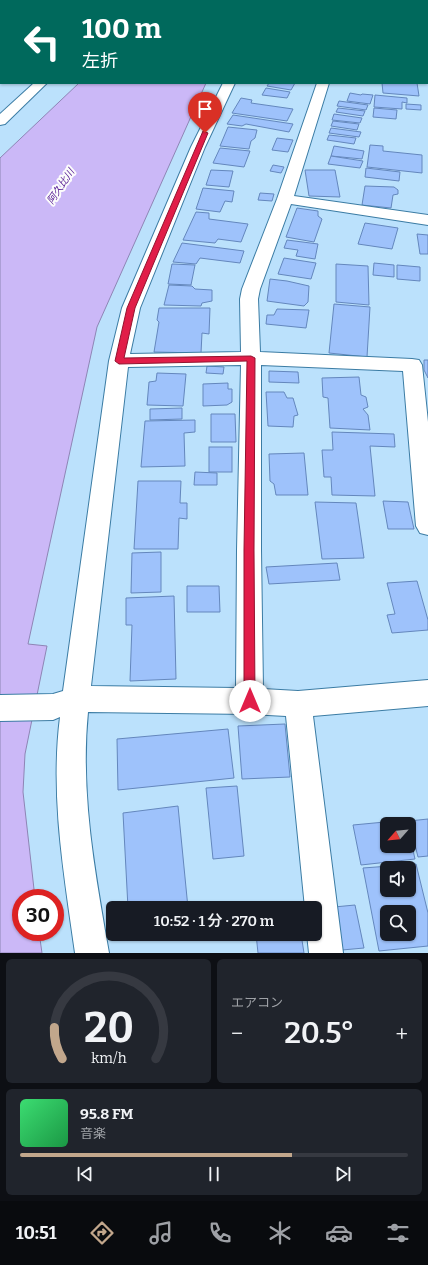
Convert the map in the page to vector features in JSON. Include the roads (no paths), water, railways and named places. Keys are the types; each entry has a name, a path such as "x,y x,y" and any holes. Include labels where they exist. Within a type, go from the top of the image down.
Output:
{"street":[{"path":"0,121 40,84"},
{"path":"92,953 79,871 71,793 71,743 64,703 119,361 131,308 198,146 229,84"},
{"path":"250,701 249,550 251,358 249,299 251,289 285,199 324,84"},
{"path":"285,199 428,220"},
{"path":"119,361 251,358 412,365 428,526"},
{"path":"0,708 64,703 250,701 298,704 428,693"},
{"path":"298,704 326,953"}],"water":[{"name":"阿久比川","path":"78,84 206,84 97,327 28,644 47,646 25,754 23,792 34,889 12,889 12,941 40,941 42,953 0,953 0,158"}]}
